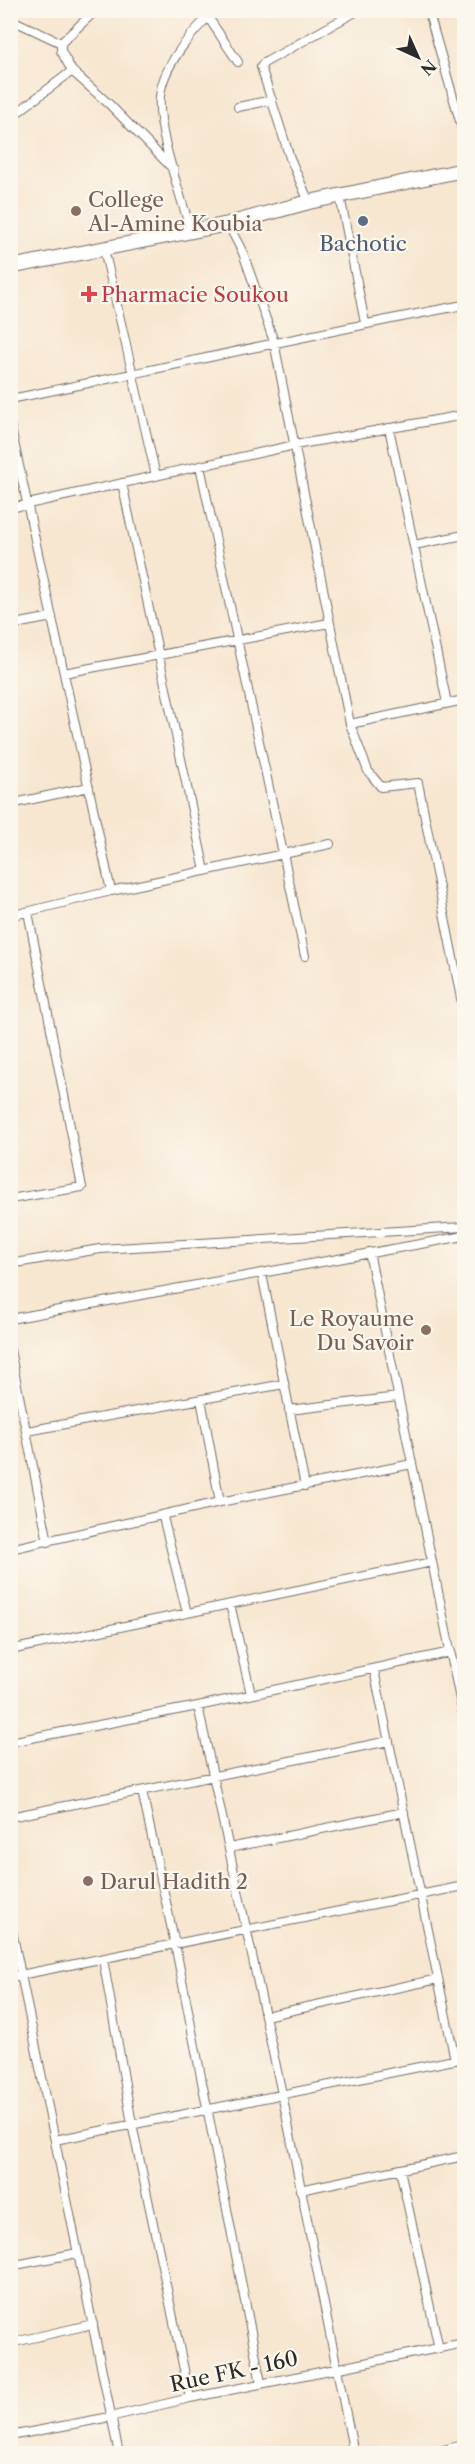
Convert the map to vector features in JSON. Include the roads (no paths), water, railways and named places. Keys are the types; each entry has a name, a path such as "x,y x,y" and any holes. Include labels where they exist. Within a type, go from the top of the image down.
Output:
{"main road":[{"path":"10,267 191,232 309,202 465,170"}],"street":[{"path":"61,43 96,10"},
{"path":"309,202 290,158 261,65 359,10"},
{"path":"428,10 465,135"},
{"path":"191,232 163,127 160,94 173,62 211,14 238,62"},
{"path":"10,19 61,43"},
{"path":"61,43 62,51 72,71 109,104 174,170"},
{"path":"10,118 72,71"},
{"path":"238,107 272,100"},
{"path":"340,196 364,323"},
{"path":"228,224 243,253 274,342 350,724 368,771 381,787 418,783 465,1013"},
{"path":"104,249 156,476"},
{"path":"10,399 132,375 364,323 465,305"},
{"path":"10,508 295,445 465,415"},
{"path":"10,424 111,891"},
{"path":"388,428 447,703"},
{"path":"200,466 305,956"},
{"path":"122,483 205,871"},
{"path":"414,545 465,535"},
{"path":"10,625 52,617"},
{"path":"64,673 159,653 329,623"},
{"path":"350,724 465,700"},
{"path":"10,804 89,788"},
{"path":"10,916 111,891 330,844"},
{"path":"10,1199 82,1187 28,912"},
{"path":"447,1239 463,1225"},
{"path":"10,1264 100,1249 463,1225"},
{"path":"10,1320 465,1236"},
{"path":"369,1252 432,1562 462,1693 465,1719"},
{"path":"262,1274 305,1486"},
{"path":"10,1350 48,1542"},
{"path":"27,1431 284,1384"},
{"path":"289,1410 398,1397"},
{"path":"201,1400 220,1502"},
{"path":"10,1549 163,1517 220,1502 412,1464"},
{"path":"163,1517 187,1613"},
{"path":"10,1650 432,1562"},
{"path":"230,1604 251,1694"},
{"path":"10,1742 198,1706 451,1652"},
{"path":"374,1670 454,2060"},
{"path":"198,1706 282,2094 354,2454"},
{"path":"10,1817 389,1741"},
{"path":"142,1791 175,1944 261,2383"},
{"path":"229,1848 404,1812"},
{"path":"10,1977 465,1886"},
{"path":"10,1921 119,2454"},
{"path":"103,1959 132,2124 190,2398"},
{"path":"265,2016 438,1979"},
{"path":"55,2140 465,2058"},
{"path":"300,2190 465,2157"},
{"path":"400,2169 439,2349"},
{"path":"10,2266 78,2253"},
{"path":"10,2343 93,2324"},
{"name":"Rue FK - 160","path":"10,2436 465,2343"},
{"path":"426,2454 465,2445"}],"place":[{"name":"College Al-Amine Koubia","path":"76,211"},
{"name":"Bachotic","path":"363,221"},
{"name":"Pharmacie Soukou","path":"89,294"},
{"name":"Le Royaume Du Savoir","path":"426,1330"},
{"name":"Darul Hadith 2","path":"88,1881"}]}
